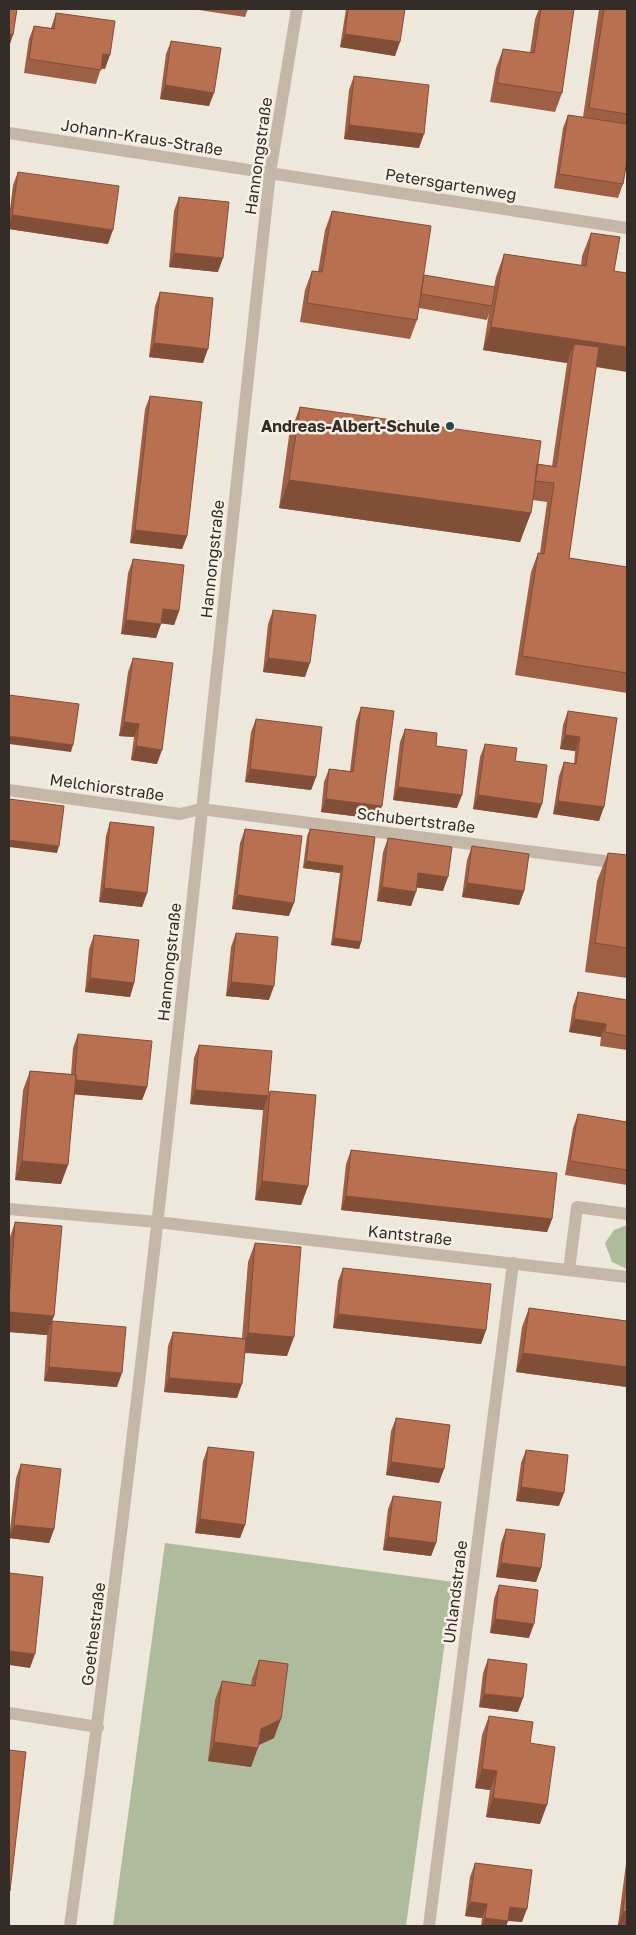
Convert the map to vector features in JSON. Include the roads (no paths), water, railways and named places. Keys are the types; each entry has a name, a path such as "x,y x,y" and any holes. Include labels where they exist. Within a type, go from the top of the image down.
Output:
{"street":[{"name":"Hannongstraße","path":"156,1222 170,1114 270,173 297,9"},
{"name":"Johann-Kraus-Straße","path":"9,133 270,173"},
{"name":"Petersgartenweg","path":"270,173 627,225"},
{"name":"Melchiorstraße","path":"9,790 180,814 201,809"},
{"name":"Schubertstraße","path":"201,809 627,864"},
{"path":"569,1270 577,1207 627,1214"},
{"name":"Kantstraße","path":"9,1209 156,1222 627,1278"},
{"name":"Goethestraße","path":"70,1926 98,1726 145,1345 156,1222"},
{"name":"Uhlandstraße","path":"429,1926 513,1263"},
{"path":"9,1713 98,1726"}],"place":[{"name":"Andreas-Albert-Schule","path":"450,426"}]}
